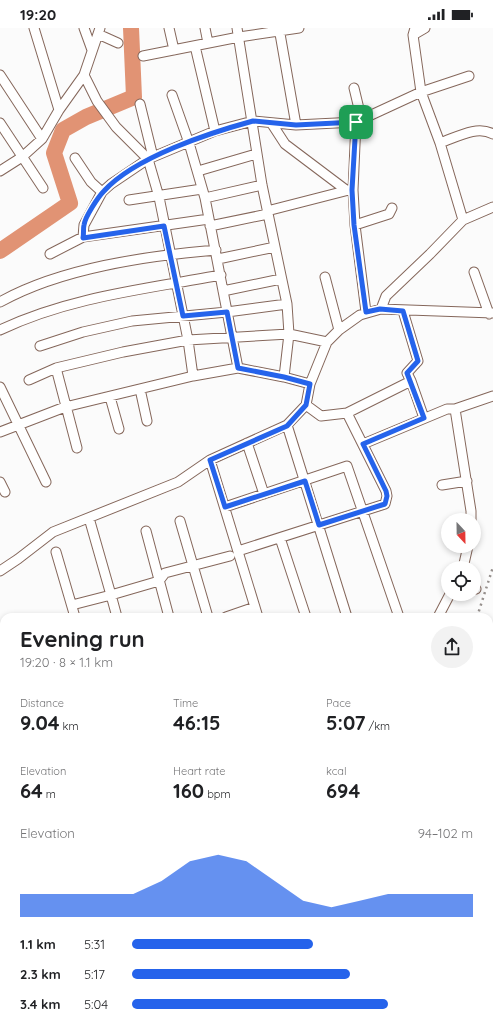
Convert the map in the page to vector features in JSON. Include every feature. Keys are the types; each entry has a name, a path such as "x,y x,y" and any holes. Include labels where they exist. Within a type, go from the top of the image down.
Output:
{"street":[{"path":"34,28 59,110"},
{"path":"84,28 92,50"},
{"path":"169,28 174,50"},
{"path":"205,28 208,43"},
{"path":"143,56 208,43 238,33 299,28"},
{"path":"425,28 414,31 421,92 440,143 463,220"},
{"path":"280,30 296,125"},
{"path":"0,171 22,157 42,139 59,110 84,75 99,31 118,43"},
{"path":"238,33 253,121 256,154 287,304 289,334 284,377"},
{"path":"195,46 215,131"},
{"path":"0,75 42,139"},
{"path":"84,75 97,101 116,126 150,158"},
{"path":"83,238 84,225 102,192 111,184 150,158 215,131 253,121 272,124 296,125 356,122 421,92 469,76"},
{"path":"354,88 360,113 356,122 349,190 366,312"},
{"path":"172,95 189,143 204,194 238,368"},
{"path":"140,104 175,284 188,340 193,376"},
{"path":"0,123 43,188"},
{"path":"272,124 285,144 349,190"},
{"path":"440,143 476,131 485,130 493,134"},
{"path":"198,171 256,154"},
{"path":"75,158 91,182 102,192"},
{"path":"130,200 204,194 262,185"},
{"path":"50,254 83,238 164,226 210,223 267,212 349,190"},
{"path":"380,309 386,296 463,220 493,207"},
{"path":"354,225 389,214 392,208"},
{"path":"0,302 23,290 65,274 169,254 217,255 276,247"},
{"path":"0,571 53,532 178,482 210,460 287,426 306,405 310,384 327,342 338,330 366,312 380,309 491,313 474,272"},
{"path":"0,330 45,311 74,302 221,275"},
{"path":"325,277 338,330"},
{"path":"223,291 281,279"},
{"path":"40,346 83,332 132,321 227,312 287,304"},
{"path":"403,311 418,361 407,373 424,418"},
{"path":"29,380 56,368 123,352 188,340 289,334 327,342"},
{"path":"56,368 77,448"},
{"path":"0,432 65,407 193,376 238,368 310,384"},
{"path":"306,405 321,416 347,412 410,381"},
{"path":"0,387 16,425 46,482"},
{"path":"140,390 147,421"},
{"path":"363,444 448,409 455,409 493,396"},
{"path":"110,397 119,429"},
{"path":"455,409 471,513"},
{"path":"72,604 160,581 165,573 234,554 385,504 387,496 347,412"},
{"path":"287,426 346,613"},
{"path":"247,443 264,494"},
{"path":"210,460 225,507 234,554 257,613"},
{"path":"225,507 347,466 398,613"},
{"path":"442,485 466,481"},
{"path":"0,482 5,492"},
{"path":"89,518 116,613"},
{"path":"180,521 207,613"},
{"path":"146,531 168,613"},
{"path":"280,538 305,613"},
{"path":"56,552 74,613"},
{"path":"440,613 446,601"},
{"path":"238,613 255,607"}],"waterway":[{"path":"0,251 70,203 54,153 63,130 86,117 134,97 131,28"}],"railway":[{"path":"478,613 493,567"}],"route":[{"path":"253,121 272,124 296,125 356,122 352,190 354,225 366,312 380,309 403,311 418,361 407,373 424,418 363,444 386,491 387,501 385,504 319,525 305,481 225,507 210,460 287,426 306,405 310,384 238,368 227,312 183,316 175,284 164,226 83,238 84,225 88,215 102,192 111,184 148,159 215,131 253,121"}]}
